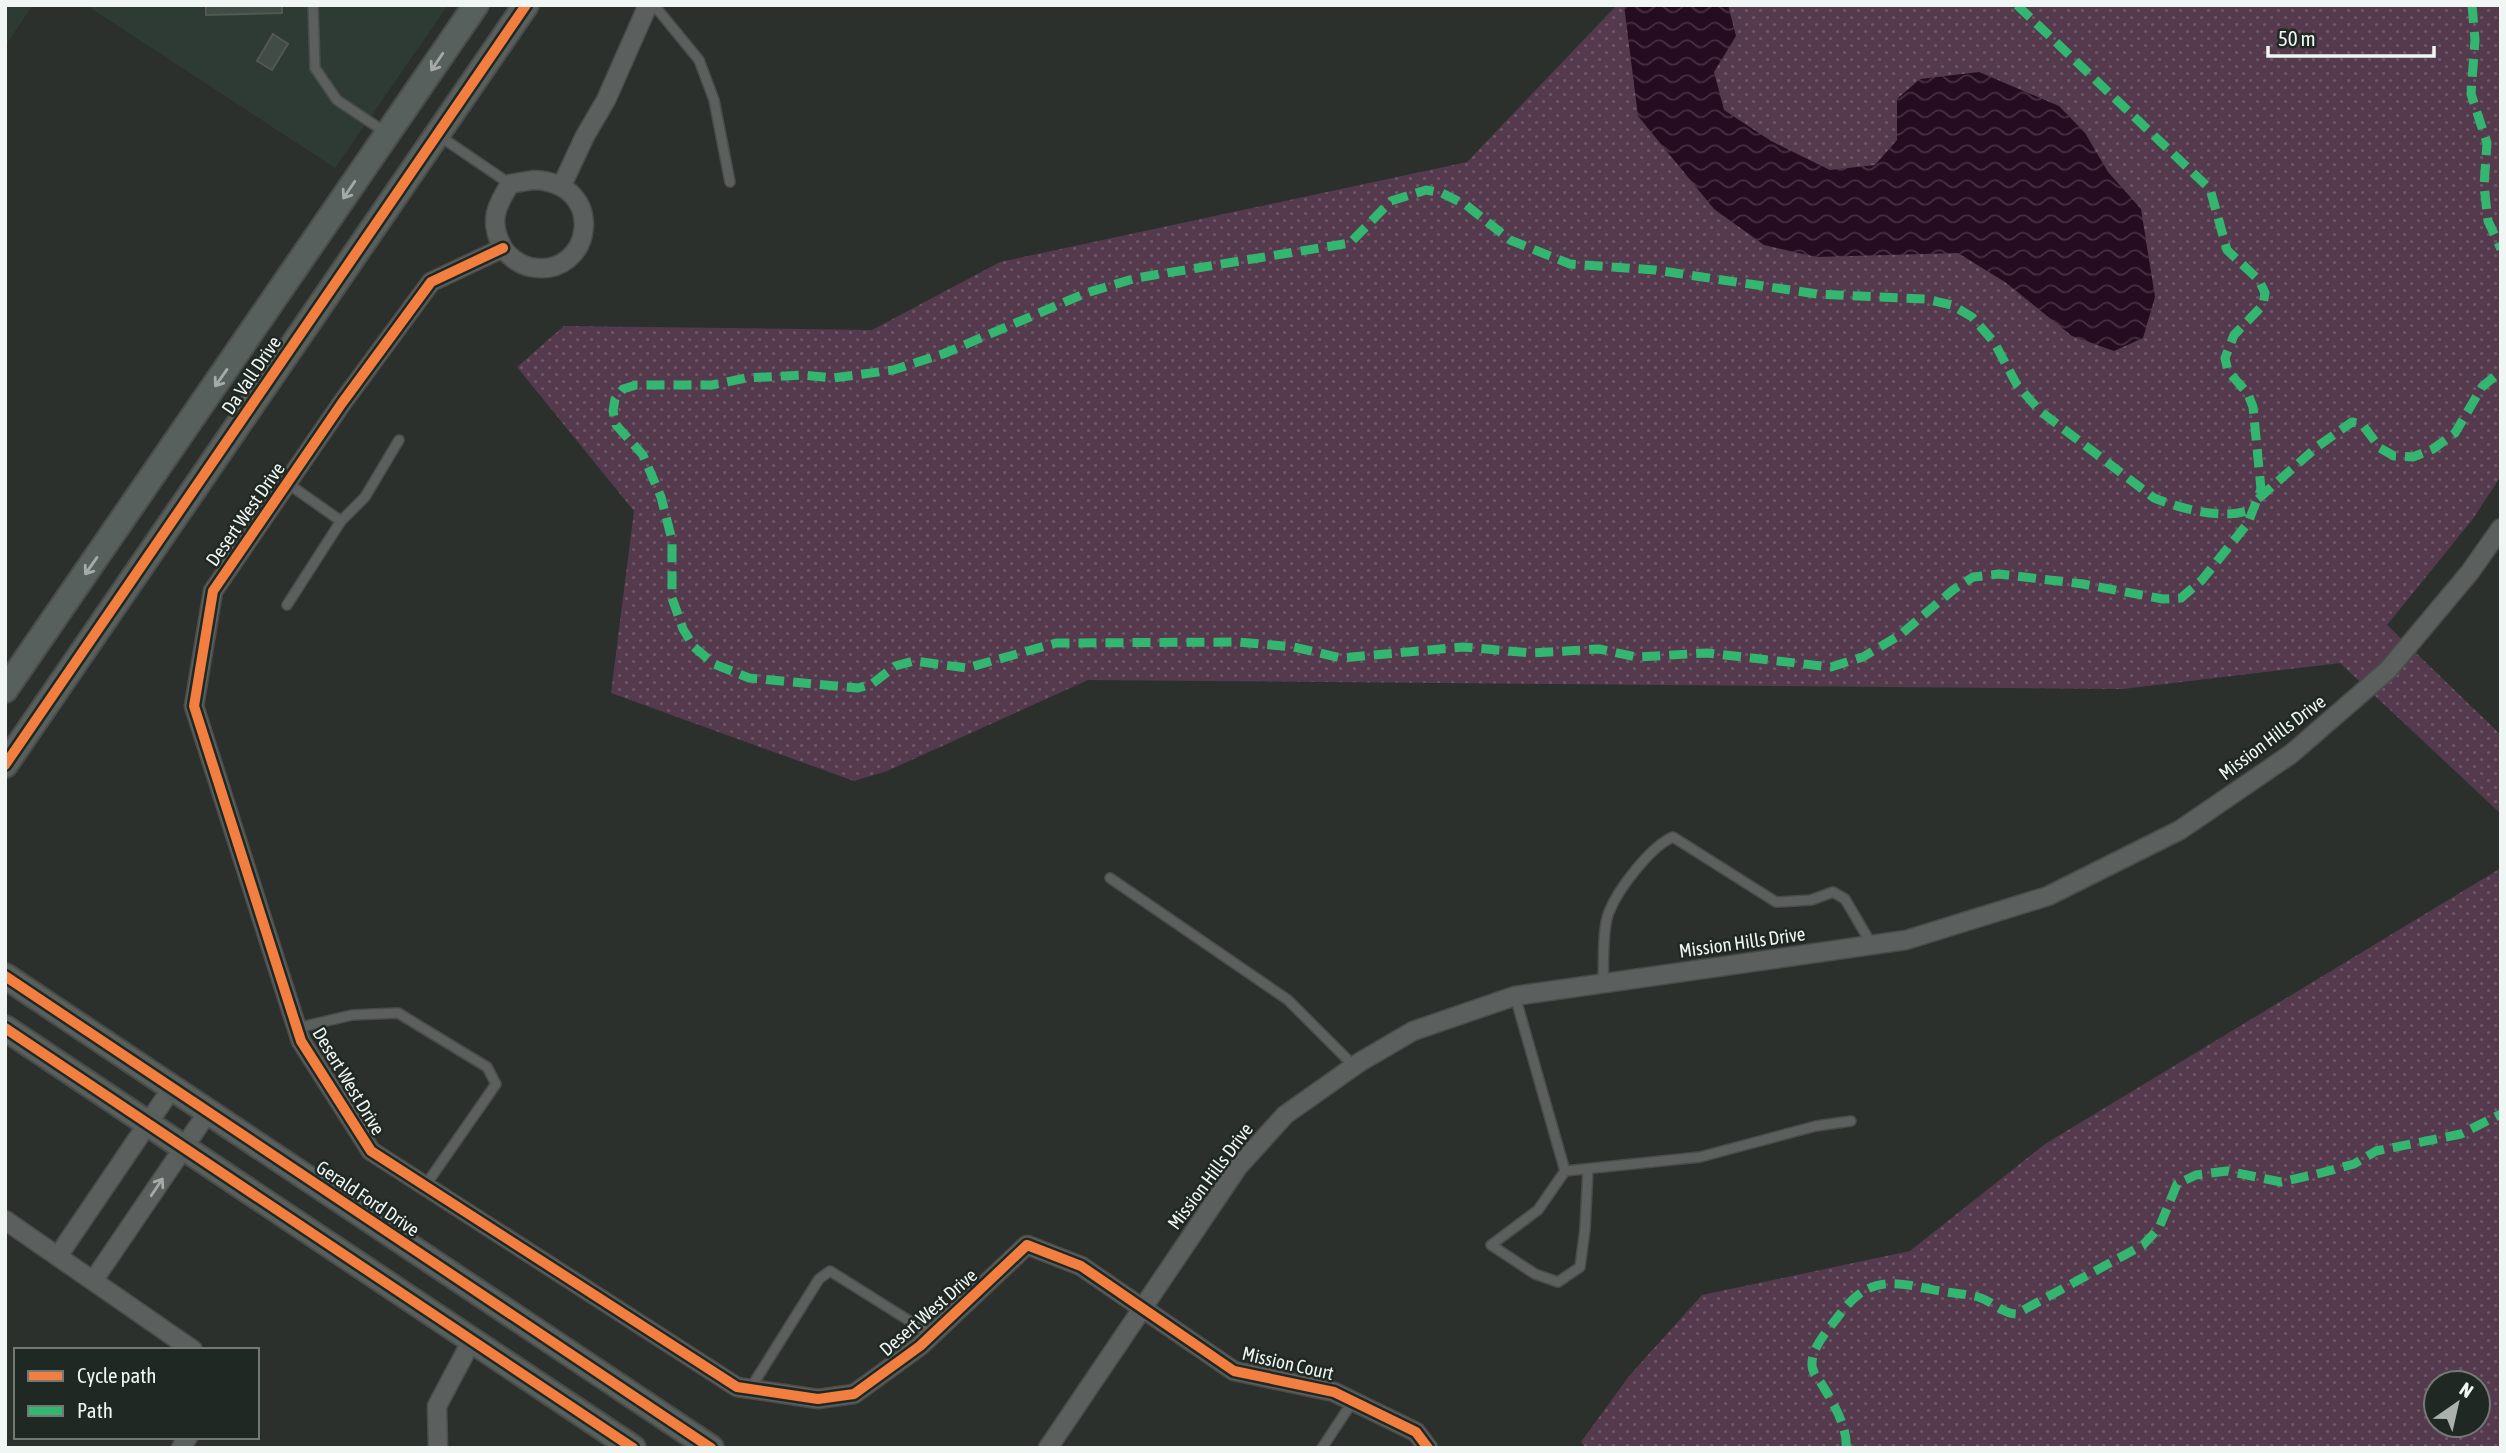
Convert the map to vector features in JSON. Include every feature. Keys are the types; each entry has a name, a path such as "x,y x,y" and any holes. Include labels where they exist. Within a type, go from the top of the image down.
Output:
{"main road":[{"name":"Da Vall Drive","path":"5,690 475,5"},
{"name":"Da Vall Drive","path":"5,765 526,5"},
{"name":"Gerald Ford Drive","path":"5,976 711,1448"},
{"path":"5,1028 633,1448"}],"street":[{"path":"562,185 606,100 648,5"},
{"path":"548,180 562,185 577,201 584,221 583,235 567,259 540,268 513,259 503,248 497,235 496,207 510,184 548,180"},
{"name":"Desert West Drive","path":"503,248 431,282 213,591 194,706 301,1041 371,1151 737,1387 818,1399 854,1394 932,1335 1027,1245 1081,1266 1140,1308"},
{"name":"Mission Hills Drive","path":"1048,1448 1140,1308 1238,1167 1285,1115 1354,1066 1413,1031 1515,996 1906,940 2048,896 2180,830 2291,754 2388,670 2470,572 2501,528"},
{"path":"58,1256 172,1088"},
{"path":"93,1281 208,1112"},
{"path":"5,1220 190,1348"},
{"name":"Mission Court","path":"1140,1308 1234,1371 1334,1392 1416,1432 1428,1448"},
{"path":"438,1448 437,1406 472,1340"}],"lane":[{"path":"313,5 315,68 337,100 387,134"},
{"path":"654,5 699,60 714,100 730,182"},
{"path":"437,134 510,184"},
{"path":"287,605 341,521 365,497 399,440"},
{"path":"288,483 341,521"},
{"path":"1603,984 1608,913 1644,860 1663,841 1673,837 1776,902 1811,900 1833,892 1845,899 1872,945"},
{"path":"1110,878 1288,1000 1354,1066"},
{"path":"1515,996 1565,1171"},
{"path":"297,1028 352,1015 398,1013 487,1066 496,1084 425,1186"},
{"path":"1565,1171 1700,1157 1816,1126 1851,1121"},
{"path":"1565,1171 1538,1210 1491,1245 1535,1274 1558,1282 1580,1267 1588,1169"},
{"path":"750,1389 819,1279 830,1271 932,1335"},
{"path":"1322,1448 1353,1401"}],"shaded area":[{"path":"5,5 33,5 5,46"},
{"path":"86,5 448,5 335,168"},
{"path":"1617,5 2501,5 2501,476 2472,520 2387,625 2501,735 2501,814 2340,663 2123,689 1088,680 887,771 854,781 611,693 634,511 517,367 564,326 872,330 1000,262 1467,162"},
{"path":"2501,868 2501,1448 1586,1448 1581,1442 1629,1376 1702,1295 1910,1251 2045,1144"}],"water":[{"path":"1624,5 1728,5 1736,36 1714,72 1724,110 1771,141 1830,170 1875,165 1897,140 1897,99 1920,79 1979,72 2059,106 2085,133 2108,172 2141,209 2155,297 2143,338 2114,351 2072,336 2005,282 1958,253 1816,257 1764,245 1714,209 1638,116"}],"building":[{"path":"206,5 282,5 282,13 206,15"},
{"path":"273,34 288,44 272,70 257,61"}],"marked path":[{"path":"2017,5 2210,189 2227,250 2259,280 2265,293 2263,305 2234,335 2225,358 2228,371 2248,394 2253,407 2261,489 2248,523 2202,580 2181,598 2163,599 2083,584 1999,574 1973,577 1953,590 1900,635 1863,657 1831,667 1707,653 1636,657 1599,649 1532,653 1463,647 1341,658 1294,647 1238,642 1056,643 967,668 914,661 895,666 872,684 858,688 749,678 714,664 694,647 683,629 672,598 672,540 661,497 643,455 616,425 613,411 615,399 623,389 636,385 712,385 746,378 803,375 833,378 893,370 943,354 1086,293 1136,278 1350,243 1391,201 1426,190 1442,193 1466,205 1510,240 1570,264 1655,270 1817,294 1925,299 1952,305 1972,317 1994,342 2017,385 2040,411 2154,498 2189,509 2215,513 2251,510"},
{"path":"2472,5 2475,40 2471,94 2487,143 2484,186 2488,221 2501,249"},
{"path":"2258,499 2318,446 2352,422 2362,424 2380,448 2394,456 2413,457 2433,449 2455,433 2482,387 2501,371"},
{"path":"1846,1448 1843,1425 1813,1371 1812,1359 1821,1340 1837,1318 1858,1295 1868,1289 1878,1285 1901,1284 1978,1297 2016,1314 2143,1245 2159,1228 2177,1184 2196,1175 2227,1171 2281,1182 2354,1164 2376,1151 2461,1134 2501,1114"}],"cycle path":[{"path":"5,765 526,5"},
{"path":"503,248 431,282 342,403 213,591 194,706 301,1041 371,1151 737,1387 818,1399 854,1394 920,1346 1027,1245 1081,1266 1234,1371 1334,1392 1416,1432 1428,1448"},
{"path":"5,976 711,1448"},
{"path":"5,1028 633,1448"}]}
